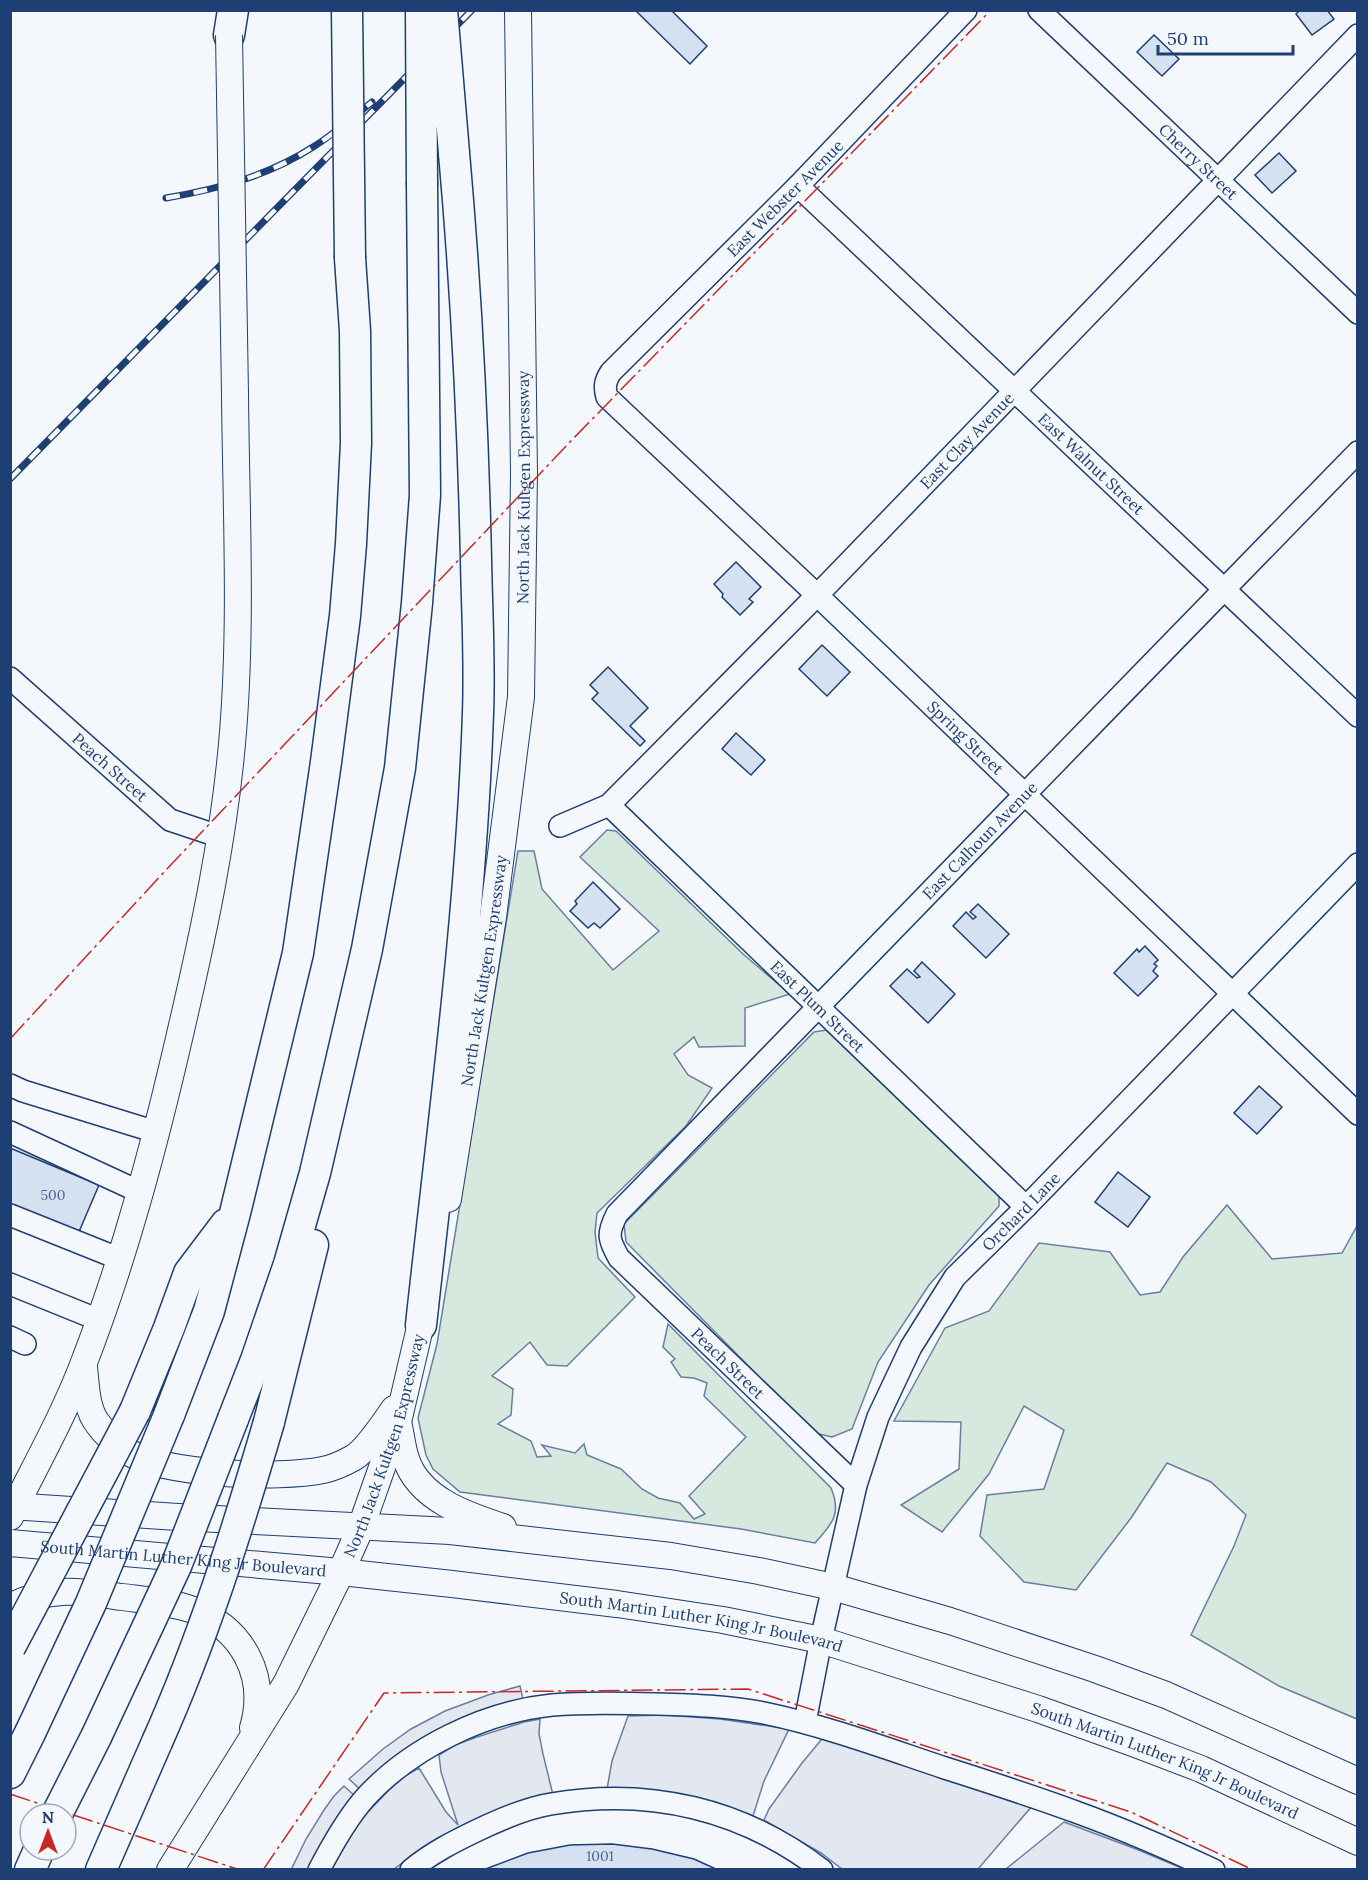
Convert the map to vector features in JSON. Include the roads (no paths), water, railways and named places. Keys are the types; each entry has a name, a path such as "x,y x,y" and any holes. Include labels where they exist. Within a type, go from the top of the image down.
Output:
{"highway":[{"path":"10,1773 91,1603 169,1415 208,1311 235,1213 298,953 345,616 351,544 356,443 355,331 350,258 346,10"},
{"path":"101,1869 191,1660 237,1530 269,1422 303,1290 331,1160 400,768 425,495 421,10"},
{"path":"421,1325 469,878 478,712 471,419 462,250 442,10"},
{"path":"63,1802 176,1566 256,1360 289,1264 315,1173 368,950"},
{"path":"10,1647 135,1411 189,1273 235,1213"}],"main road":[{"name":"North Jack Kultgen Expressway","path":"170,1869 286,1684 341,1572 360,1527 398,1422 414,1359 450,1188 493,917 521,697 524,473 518,10"},
{"path":"230,19 238,621 233,732 221,837 203,934 156,1132 120,1259 71,1395 12,1510 450,1531 671,1556 759,1571 833,1587 983,1632 1166,1695 1358,1780"},
{"path":"84,1363 88,1400 96,1423 129,1452 156,1462 195,1470 279,1475 325,1470 355,1457 382,1427 399,1400 414,1359"},
{"path":"398,1422 406,1460 419,1483 435,1498 472,1516 540,1540"},
{"name":"South Martin Luther King Jr Boulevard","path":"10,1542 341,1572 629,1606 723,1620 821,1640 1038,1709 1201,1769 1358,1842"},
{"path":"10,1607 30,1597 76,1591 149,1600 193,1610 226,1628 242,1645 253,1668 258,1692 256,1716 247,1748"}],"street":[{"name":"East Webster Avenue","path":"605,385 611,372 798,186 966,10"},
{"name":"Cherry Street","path":"1039,10 1358,313"},
{"name":"East Clay Avenue","path":"560,826 609,805 817,594 1358,35"},
{"name":"East Walnut Street","path":"798,186 1358,716"},
{"name":"Spring Street","path":"605,385 607,397 817,594 1358,1114"},
{"name":"East Calhoun Avenue","path":"609,1236 617,1214 1358,452"},
{"name":"Peach Street","path":"10,678 170,820 221,837"},
{"name":"East Plum Street","path":"609,805 1026,1207"},
{"name":"Orchard Lane","path":"805,1722 856,1485 879,1417 911,1347 955,1277 1026,1207 1358,864"},
{"path":"10,1085 156,1132"},
{"path":"10,1132 140,1192"},
{"path":"10,1215 120,1259"},
{"name":"Peach Street","path":"609,1236 619,1258 856,1485"},
{"path":"10,1284 99,1320"},
{"path":"319,1869 343,1827 365,1798 415,1756 449,1736 483,1722 550,1705 592,1703 703,1705 760,1712 805,1722 1079,1812 1214,1869"},
{"path":"411,1869 462,1837 505,1818 549,1804 584,1800 629,1800 672,1803 718,1813 768,1834 822,1869"}],"railway":[{"path":"10,479 472,10"},
{"path":"166,198 223,186 278,166 321,142 372,102"}]}
